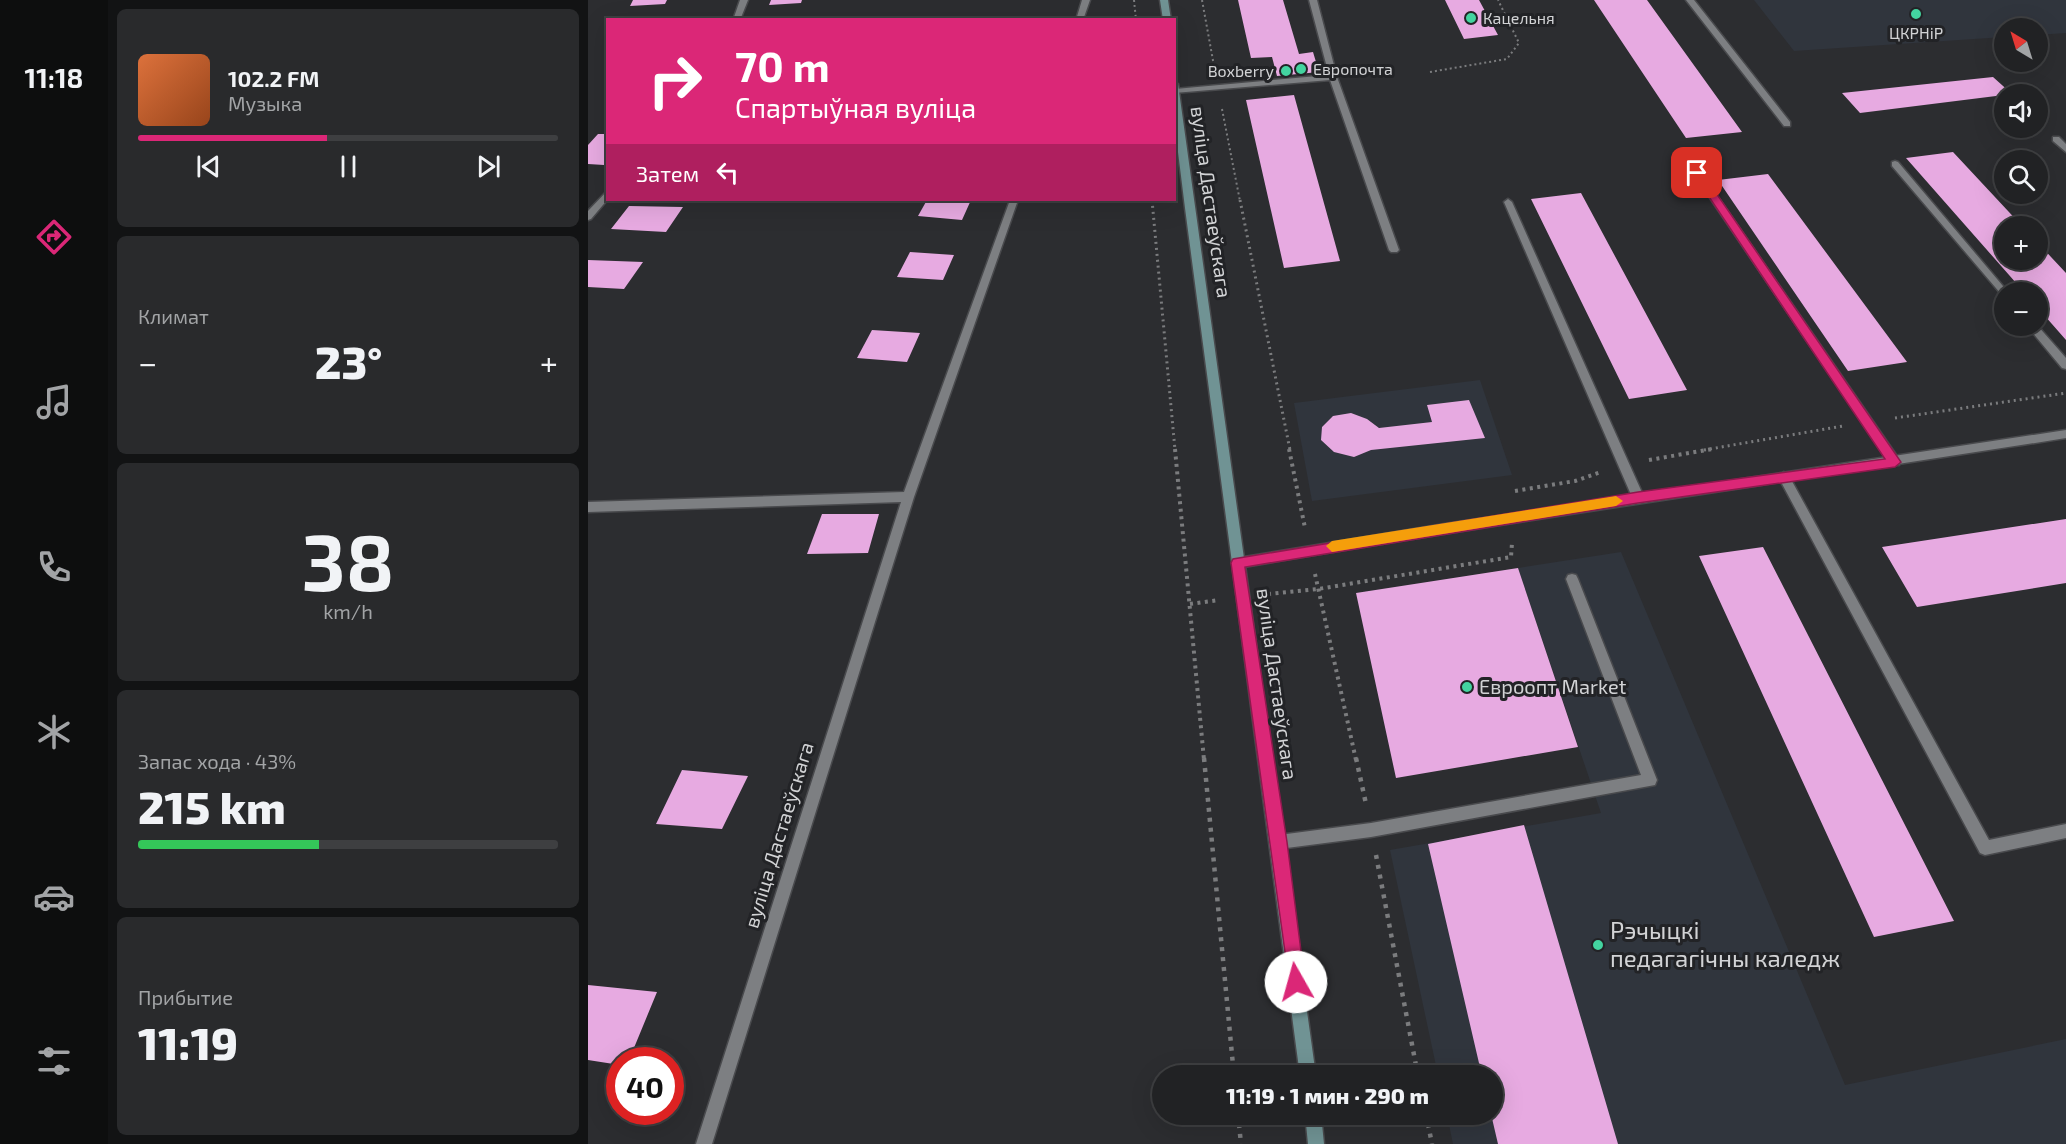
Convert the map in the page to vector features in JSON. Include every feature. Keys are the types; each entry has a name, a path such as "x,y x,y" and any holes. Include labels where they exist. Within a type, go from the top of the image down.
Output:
{"street":[{"path":"737,18 744,0"},
{"path":"1080,18 1086,0"},
{"path":"1164,0 1167,18"},
{"path":"1312,0 1333,77 1394,249"},
{"path":"1690,0 1787,124"},
{"path":"1176,88 1217,88 1333,77"},
{"name":"вуліца Дастаеўскага","path":"1176,96 1238,563 1279,842 1307,1065"},
{"path":"2056,139 2066,149"},
{"path":"1895,164 1995,282"},
{"path":"1697,173 1895,462"},
{"path":"588,217 606,196"},
{"name":"вуліца Дастаеўскага","path":"704,1144 908,497 1014,201"},
{"path":"1508,202 1638,498"},
{"path":"2041,336 2066,365"},
{"path":"1238,563 1638,498 1895,462 2066,434"},
{"path":"1784,477 1985,848 2066,831"},
{"path":"588,507 908,497"},
{"path":"1279,842 1371,830 1650,780 1572,579"},
{"path":"1314,1125 1316,1144"}],"path":[{"path":"1134,0 1136,18"},
{"path":"1202,0 1217,88 1310,550 1371,830 1416,1065"},
{"path":"1430,72 1507,59 1519,43 1498,0"},
{"path":"1152,201 1233,1065"},
{"path":"1504,492 1575,481 1624,465 1867,422 2066,393"},
{"path":"1239,1125 1241,1144"},
{"path":"1428,1125 1432,1144"}],"shaded area":[{"name":"ЦКРНіР","path":"1754,0 2066,0 2066,33 2048,34 2048,18 1994,18 1994,38 1794,51"},
{"path":"1480,380 1512,475 1312,501 1294,403"},
{"name":"Рэчыцкі педагагічны каледж","path":"1621,552 1845,1085 2066,1039 2066,1144 1453,1144 1449,1125 1503,1125 1503,1065 1436,1065 1390,850 1601,813 1518,568"}],"building":[{"path":"633,0 667,0 665,4 630,6"},
{"path":"771,0 802,0 801,3 769,5"},
{"path":"1238,0 1283,0 1299,54 1313,52 1319,72 1277,76 1272,57 1251,58"},
{"name":"Кацельня","path":"1445,0 1479,0 1498,35 1464,39"},
{"path":"1594,0 1647,0 1742,132 1686,138"},
{"path":"1993,77 2001,84 1994,84 1994,96 1860,113 1842,93"},
{"path":"1294,95 1340,261 1284,268 1246,100"},
{"path":"598,134 606,134 606,163 604,165 588,164 588,145"},
{"path":"1953,152 1994,196 1994,204 2001,204 2013,216 1994,216 1994,258 1906,158"},
{"path":"1768,174 1907,362 1848,371 1718,180"},
{"path":"1581,193 1687,390 1629,399 1531,199"},
{"path":"926,201 971,201 962,220 918,216"},
{"path":"629,206 683,207 666,232 611,229"},
{"path":"910,252 954,255 943,280 897,277"},
{"path":"2048,254 2066,273 2066,340 2048,320 2048,282 2015,282 2005,270 2048,270"},
{"path":"588,260 643,262 624,289 588,287"},
{"path":"872,330 920,333 907,362 857,358"},
{"path":"1469,400 1485,438 1371,450 1354,457 1334,452 1321,440 1322,427 1333,416 1351,413 1367,419 1379,428 1432,422 1427,405"},
{"path":"822,514 879,514 868,553 807,554"},
{"path":"2066,519 2066,583 1917,607 1882,547"},
{"path":"1763,547 1954,921 1874,937 1699,556"},
{"name":"Евроопт Market","path":"1518,568 1578,747 1396,778 1356,593"},
{"path":"682,770 748,776 722,829 656,824"},
{"path":"1524,825 1618,1144 1498,1144 1494,1125 1503,1125 1503,1065 1479,1065 1428,844"},
{"path":"588,985 657,992 634,1047 606,1047 606,1063 588,1060"}],"slow traffic":[{"path":"1332,546 1616,501"}],"place":[{"name":"ЦКРНіР","path":"1916,14"},
{"name":"Кацельня","path":"1471,18"},
{"name":"Европочта","path":"1301,69"},
{"name":"Boxberry","path":"1286,71"},
{"name":"Евроопт Market","path":"1467,687"},
{"name":"Рэчыцкі педагагічны каледж","path":"1598,945"}],"route":[{"path":"1296,982 1279,842 1238,563 1638,498 1895,462 1697,173"}]}
